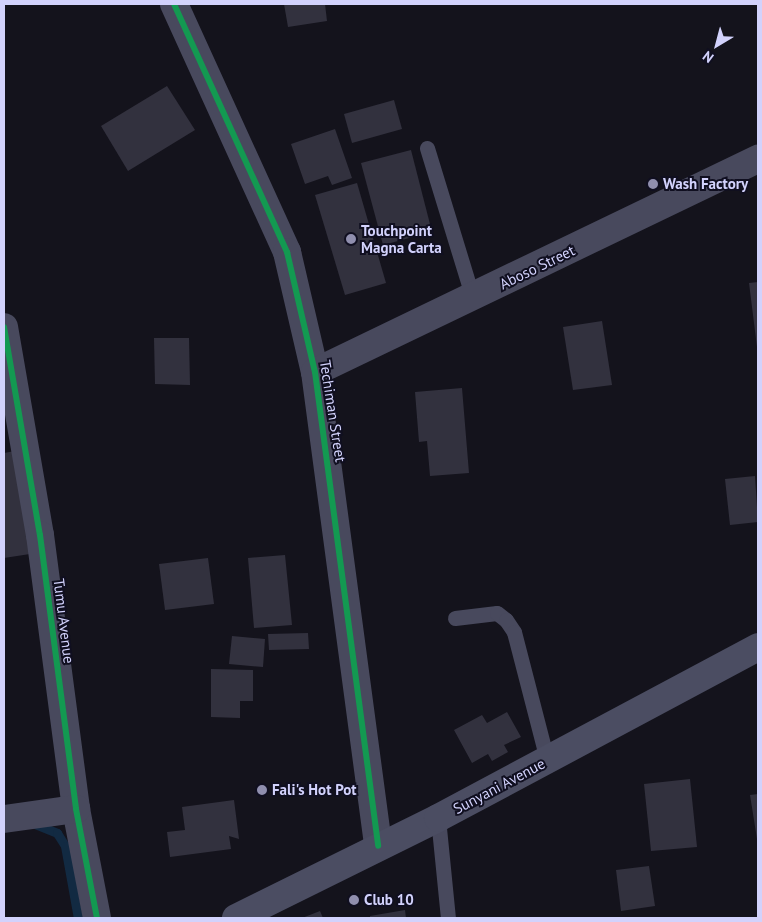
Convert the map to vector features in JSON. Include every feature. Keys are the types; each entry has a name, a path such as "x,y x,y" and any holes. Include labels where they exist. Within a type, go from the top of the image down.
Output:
{"street":[{"name":"Techiman Street","path":"174,4 287,252 315,372 378,846"},
{"name":"Aboso Street","path":"315,372 473,298 758,159"},
{"name":"Tumu Avenue","path":"4,327 40,535 76,809 97,918"},
{"name":"Sunyani Avenue","path":"236,918 378,846 438,818 758,647"},
{"path":"4,819 76,809"}],"lane":[{"path":"427,148 473,298"},
{"path":"455,618 497,613 506,620 514,632 547,760"},
{"path":"438,818 448,918"}],"building":[{"path":"284,4 325,4 327,21 288,27"},
{"path":"167,86 195,130 128,171 101,126"},
{"path":"394,100 402,129 352,143 344,114"},
{"name":"Touchpoint Magna Carta","path":"335,129 352,178 332,185 328,176 305,184 291,144"},
{"path":"411,150 432,232 383,245 361,163"},
{"name":"Touchpoint Magna Carta","path":"357,183 386,283 345,295 315,195"},
{"path":"758,282 758,347 757,347 749,283"},
{"path":"602,321 612,385 573,390 563,327"},
{"path":"154,338 189,338 190,385 155,384"},
{"path":"462,388 469,473 430,476 427,441 419,442 415,392"},
{"path":"15,451 30,554 4,558 4,453"},
{"path":"755,476 758,522 730,525 725,479"},
{"path":"285,555 292,625 254,628 248,558"},
{"path":"208,558 214,604 165,610 159,564"},
{"path":"308,633 309,649 269,650 268,634"},
{"path":"232,636 265,639 263,667 229,664"},
{"path":"211,669 253,670 253,701 240,701 240,718 211,717"},
{"path":"507,712 521,737 504,745 508,752 492,761 488,754 472,763 454,730 482,715 487,723"},
{"path":"690,779 697,847 651,851 644,784"},
{"path":"758,794 758,838 757,839 750,795"},
{"path":"234,800 239,839 229,836 231,849 170,857 167,832 185,830 182,807"},
{"path":"649,866 655,906 621,911 616,870"},
{"path":"405,910 406,918 370,918 370,916"},
{"path":"320,911 323,918 302,918"}],"waterway":[{"path":"35,824 57,833 65,846 78,918"}],"cycle path":[{"path":"174,4 287,252 315,372 378,846"},
{"path":"4,327 40,535 76,809 97,918"}],"place":[{"name":"Wash Factory","path":"653,184"},
{"name":"Touchpoint Magna Carta","path":"351,239"},
{"name":"Fali's Hot Pot","path":"262,790"},
{"name":"Club 10","path":"354,900"}]}
